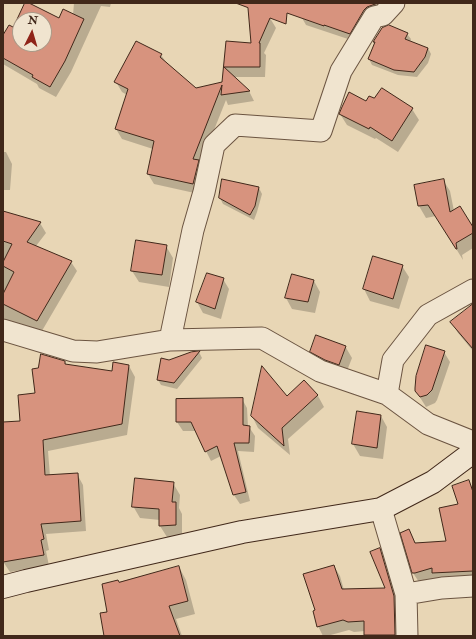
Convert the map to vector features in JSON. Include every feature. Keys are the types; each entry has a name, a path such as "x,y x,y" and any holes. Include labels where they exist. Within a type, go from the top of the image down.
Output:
{"street":[{"path":"170,340 214,145 236,125 321,131 341,71 374,17 383,15 394,3"},
{"path":"387,394 393,360 428,315 473,290"},
{"path":"3,330 73,351 97,352 170,340 262,338 320,370 387,394 428,424 473,442"},
{"path":"3,587 242,532 381,509 433,482 473,452"},
{"path":"381,509 406,594 408,636"},
{"path":"406,594 442,588 473,586"}],"building":[{"path":"25,3 29,3 47,12 20,12"},
{"path":"236,3 378,3 367,7 364,10 350,34 287,13 286,24 270,18 259,43 260,67 224,67 250,91 221,95 222,85 193,159 199,160 193,184 147,174 154,141 115,129 128,89 114,82 136,41 162,54 160,57 196,88 222,82 226,41 251,43 248,8"},
{"path":"63,9 84,19 65,61 50,87 32,77 33,75 3,58 3,35 9,25 12,26 12,52 52,52 52,14 59,18"},
{"path":"389,25 408,33 405,39 428,48 425,57 414,72 394,70 368,59 375,42 373,42 382,28"},
{"path":"382,88 413,108 392,141 370,127 369,129 339,114 349,92 366,101 369,96 374,98"},
{"path":"222,179 259,187 255,206 250,215 219,198"},
{"path":"444,179 450,212 460,206 473,227 473,233 456,243 457,249 428,205 418,206 414,185"},
{"path":"3,211 41,222 27,242 72,261 37,321 3,304 3,294 14,272 3,266 3,262 12,244 3,241"},
{"path":"136,240 167,245 162,275 131,271"},
{"path":"373,256 403,265 393,299 363,289"},
{"path":"207,273 224,278 215,309 196,302"},
{"path":"292,274 314,280 308,302 285,298"},
{"path":"473,304 473,349 450,322"},
{"path":"316,335 346,346 339,365 310,352"},
{"path":"426,345 445,351 432,390 427,395 420,397 415,391 416,376"},
{"path":"200,351 174,383 157,380 161,358 169,360 191,352"},
{"path":"41,354 65,361 65,364 112,371 113,362 129,365 122,424 43,440 45,475 78,473 81,521 41,524 44,539 41,540 44,555 3,562 3,422 20,421 18,395 35,393 32,369 38,368"},
{"path":"262,366 287,396 304,380 318,395 282,428 284,446 251,416"},
{"path":"243,398 243,425 250,426 249,443 234,443 246,492 233,495 217,446 205,452 191,422 176,422 176,399"},
{"path":"357,411 381,415 377,448 352,444"},
{"path":"135,478 174,482 172,502 176,502 176,525 159,526 159,509 132,507"},
{"path":"469,480 473,492 473,571 432,573 432,568 412,573 400,533 409,529 415,543 446,541 439,508 458,504 452,486"},
{"path":"380,548 394,596 395,635 364,635 364,621 348,622 343,620 317,627 313,611 315,610 303,574 334,565 342,589 385,588 370,552"},
{"path":"179,566 188,601 169,606 180,636 104,636 100,613 107,612 102,584 118,580 119,582"}]}
